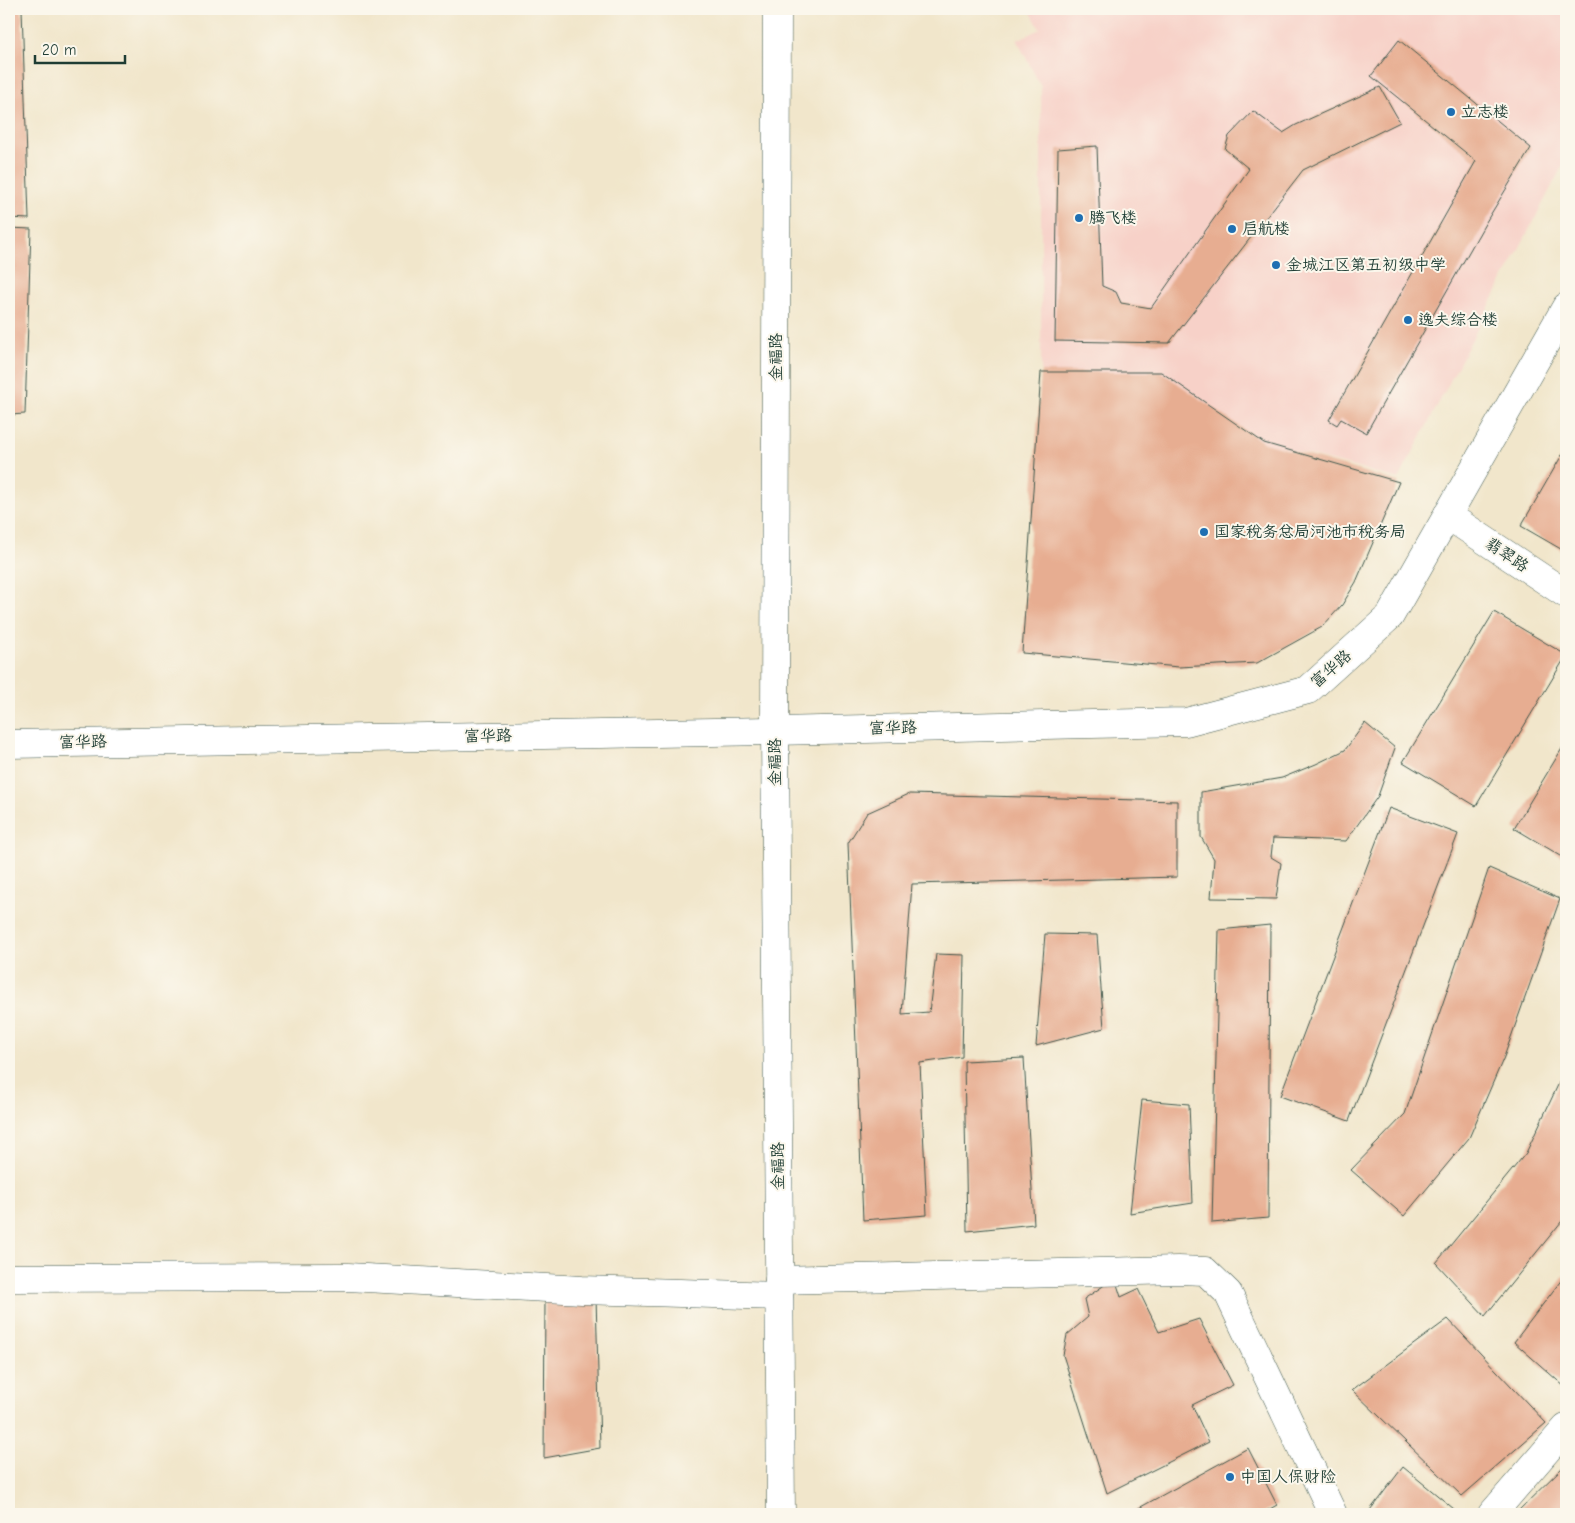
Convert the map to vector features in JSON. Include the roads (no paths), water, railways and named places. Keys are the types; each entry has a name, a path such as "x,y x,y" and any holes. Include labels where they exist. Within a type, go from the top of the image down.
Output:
{"street":[{"name":"金福路","path":"777,9 775,731 781,1514"},
{"name":"富华路","path":"9,744 1186,722 1308,690 1390,616 1566,307"},
{"name":"翡翠路","path":"1448,515 1566,594"},
{"path":"9,1278 348,1277 582,1290 779,1288 1178,1270 1205,1271 1228,1293 1333,1514"},
{"path":"1492,1514 1566,1428"}],"place":[{"name":"立志楼","path":"1451,112"},
{"name":"腾飞楼","path":"1079,218"},
{"name":"启航楼","path":"1232,229"},
{"name":"金城江区第五初级中学","path":"1276,265"},
{"name":"逸夫综合楼","path":"1408,320"},
{"name":"国家税务总局河池市税务局","path":"1204,532"},
{"name":"中国人保财险","path":"1230,1477"}]}
